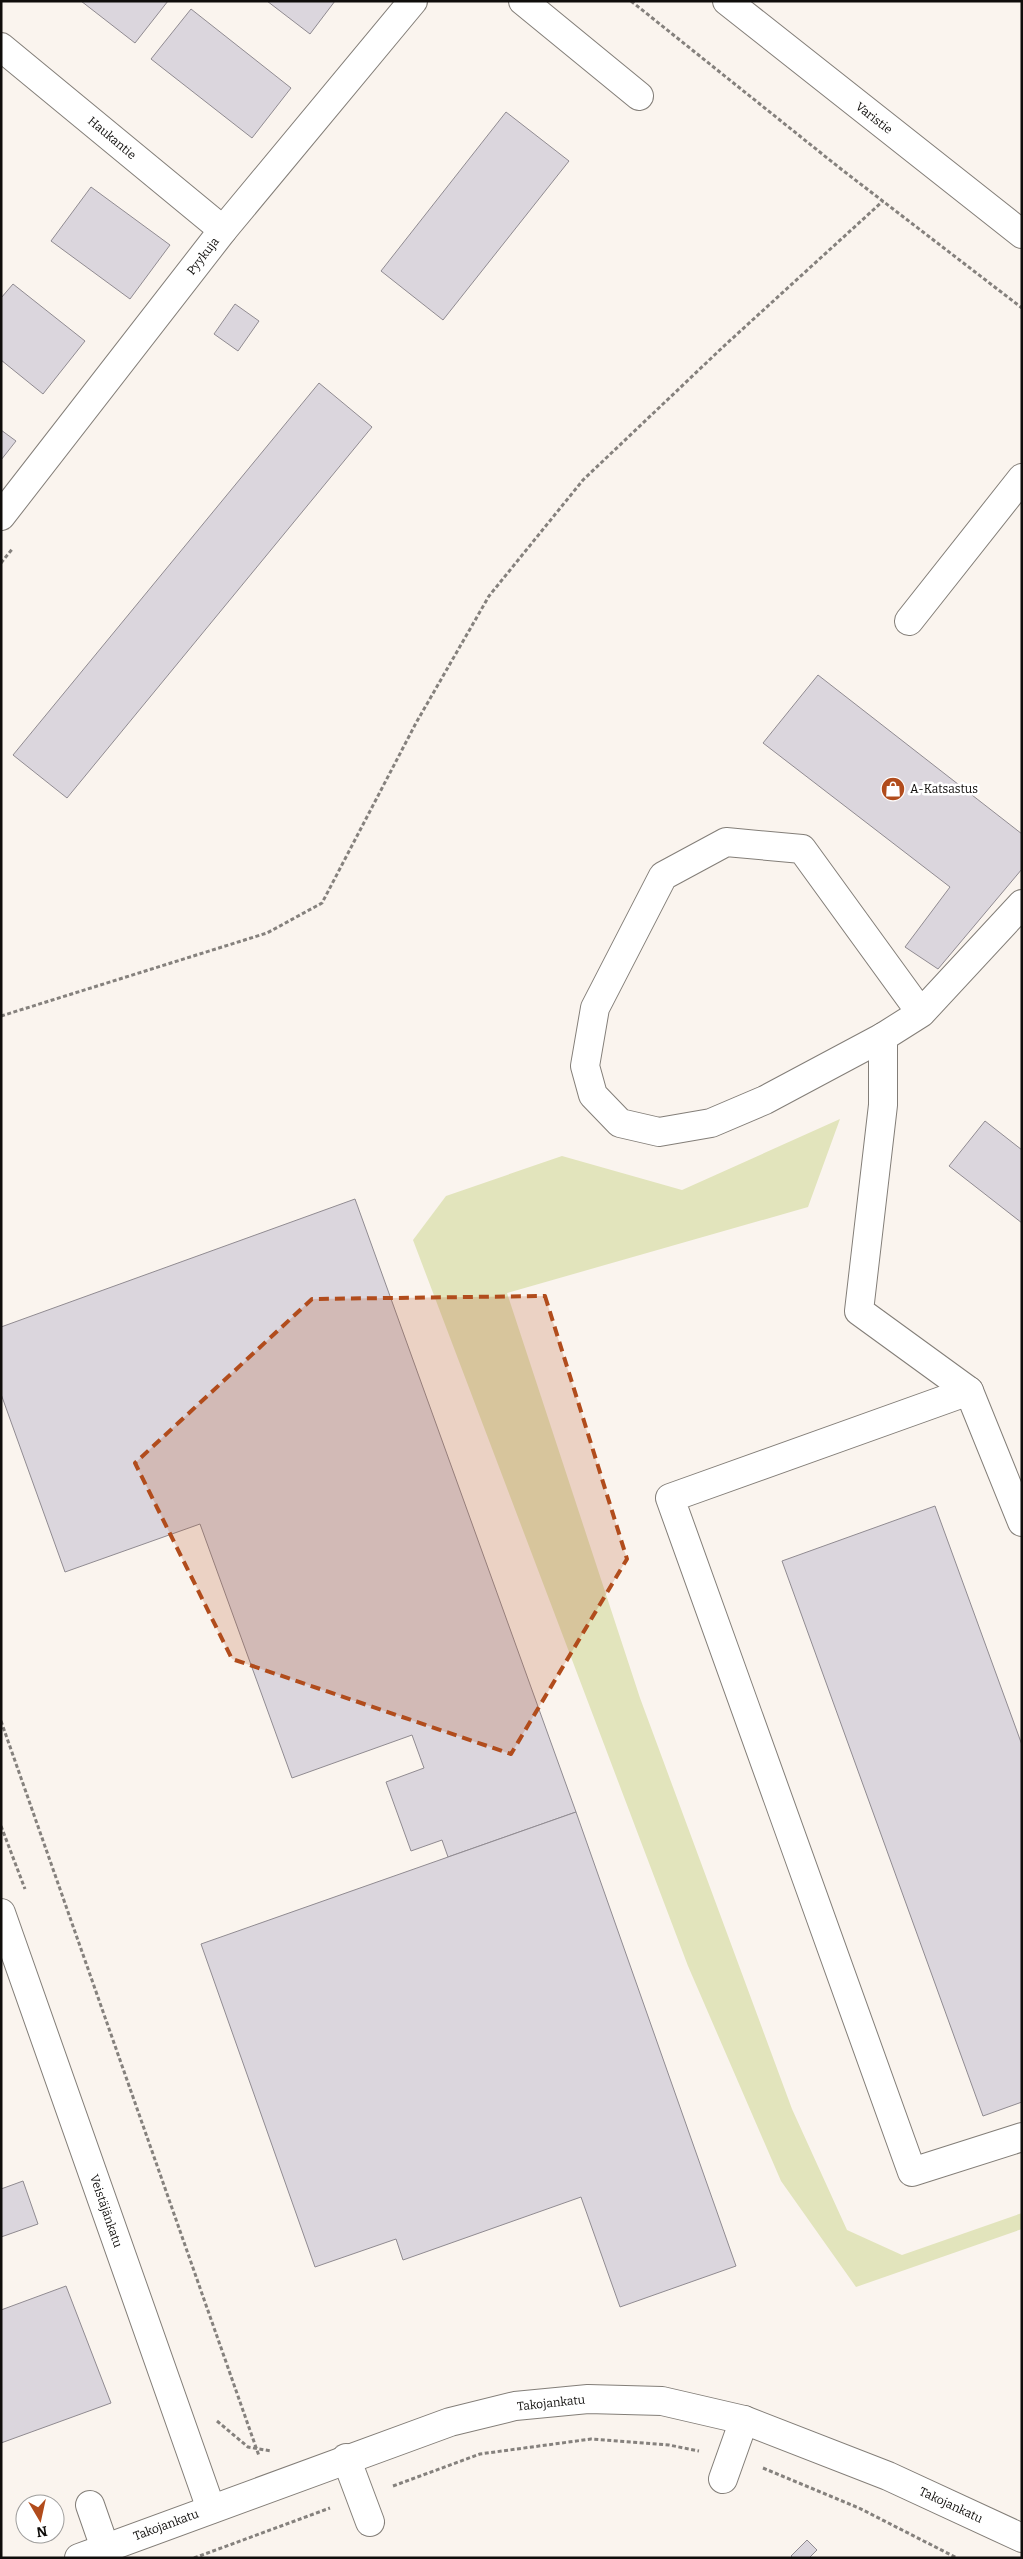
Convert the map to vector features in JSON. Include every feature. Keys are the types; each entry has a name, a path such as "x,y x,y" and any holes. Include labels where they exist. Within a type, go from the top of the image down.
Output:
{"street":[{"name":"Pyykuja","path":"1,516 223,230 413,1"},
{"path":"522,1 639,96"},
{"name":"Varistie","path":"726,1 1022,234"},
{"name":"Haukantie","path":"1,47 223,230"},
{"path":"909,621 1022,478"},
{"path":"921,1013 802,849 726,842 663,876 595,1008 585,1066 593,1095 620,1123 659,1132 711,1123 765,1100 883,1036 921,1013 1022,904"},
{"path":"883,1036 883,1105 859,1311 969,1391 1022,1522"},
{"path":"969,1391 670,1498 912,2172 1022,2137"},
{"name":"Veistäjänkatu","path":"1,1913 211,2509"},
{"name":"Takojankatu","path":"79,2558 120,2549 211,2509 346,2458 450,2422 524,2405 588,2399 662,2401 744,2420 888,2476 1022,2538"},
{"path":"727,2469 744,2420"},
{"path":"346,2458 365,2510"},
{"path":"90,2505 120,2549"}],"path":[{"path":"631,1 882,201 1022,308"},
{"path":"1,1016 267,933 322,903 416,723 488,596 582,480 882,201"},
{"path":"1,1721 270,2488"},
{"path":"1,1826 28,1897"},
{"path":"214,2418 248,2447 283,2452 301,2476"},
{"path":"194,2558 365,2510 480,2454 591,2439 670,2445 727,2469 754,2464 859,2508 957,2558"}],"highlighted area":[{"path":"545,1296 627,1559 511,1754 232,1659 135,1463 312,1299"}],"green space":[{"path":"840,1119 808,1207 507,1293 640,1698 792,2109 847,2230 902,2255 1022,2213 1022,2229 856,2287 781,2181 688,1966 413,1240 446,1196 562,1156 682,1190"}],"building":[{"path":"81,1 168,1 135,43"},
{"path":"267,1 335,1 310,34"},
{"path":"191,9 291,88 252,138 151,59"},
{"path":"506,112 569,161 443,320 381,271"},
{"path":"91,187 170,245 130,299 51,241"},
{"path":"13,284 85,341 43,394 1,360 1,298"},
{"path":"235,304 259,321 238,351 214,334"},
{"path":"319,383 372,427 67,798 13,755"},
{"path":"1,430 16,441 1,460"},
{"name":"A-Katsastus","path":"818,675 1022,834 1022,869 938,969 905,947 950,887 763,743"},
{"path":"985,1121 1022,1150 1022,1223 949,1166"},
{"path":"355,1199 576,1812 448,1857 442,1840 411,1851 386,1782 424,1768 412,1735 292,1778 200,1524 65,1572 1,1394 1,1327"},
{"path":"935,1506 1022,1745 1022,2102 983,2116 782,1561"},
{"path":"576,1812 736,2266 620,2307 581,2197 403,2260 396,2239 315,2267 201,1944"},
{"path":"23,2181 38,2224 1,2237 1,2189"},
{"path":"66,2286 111,2403 1,2443 1,2310"},
{"path":"807,2540 817,2550 809,2558 793,2558 791,2556"}],"place":[{"name":"A-Katsastus","path":"893,789"}]}
